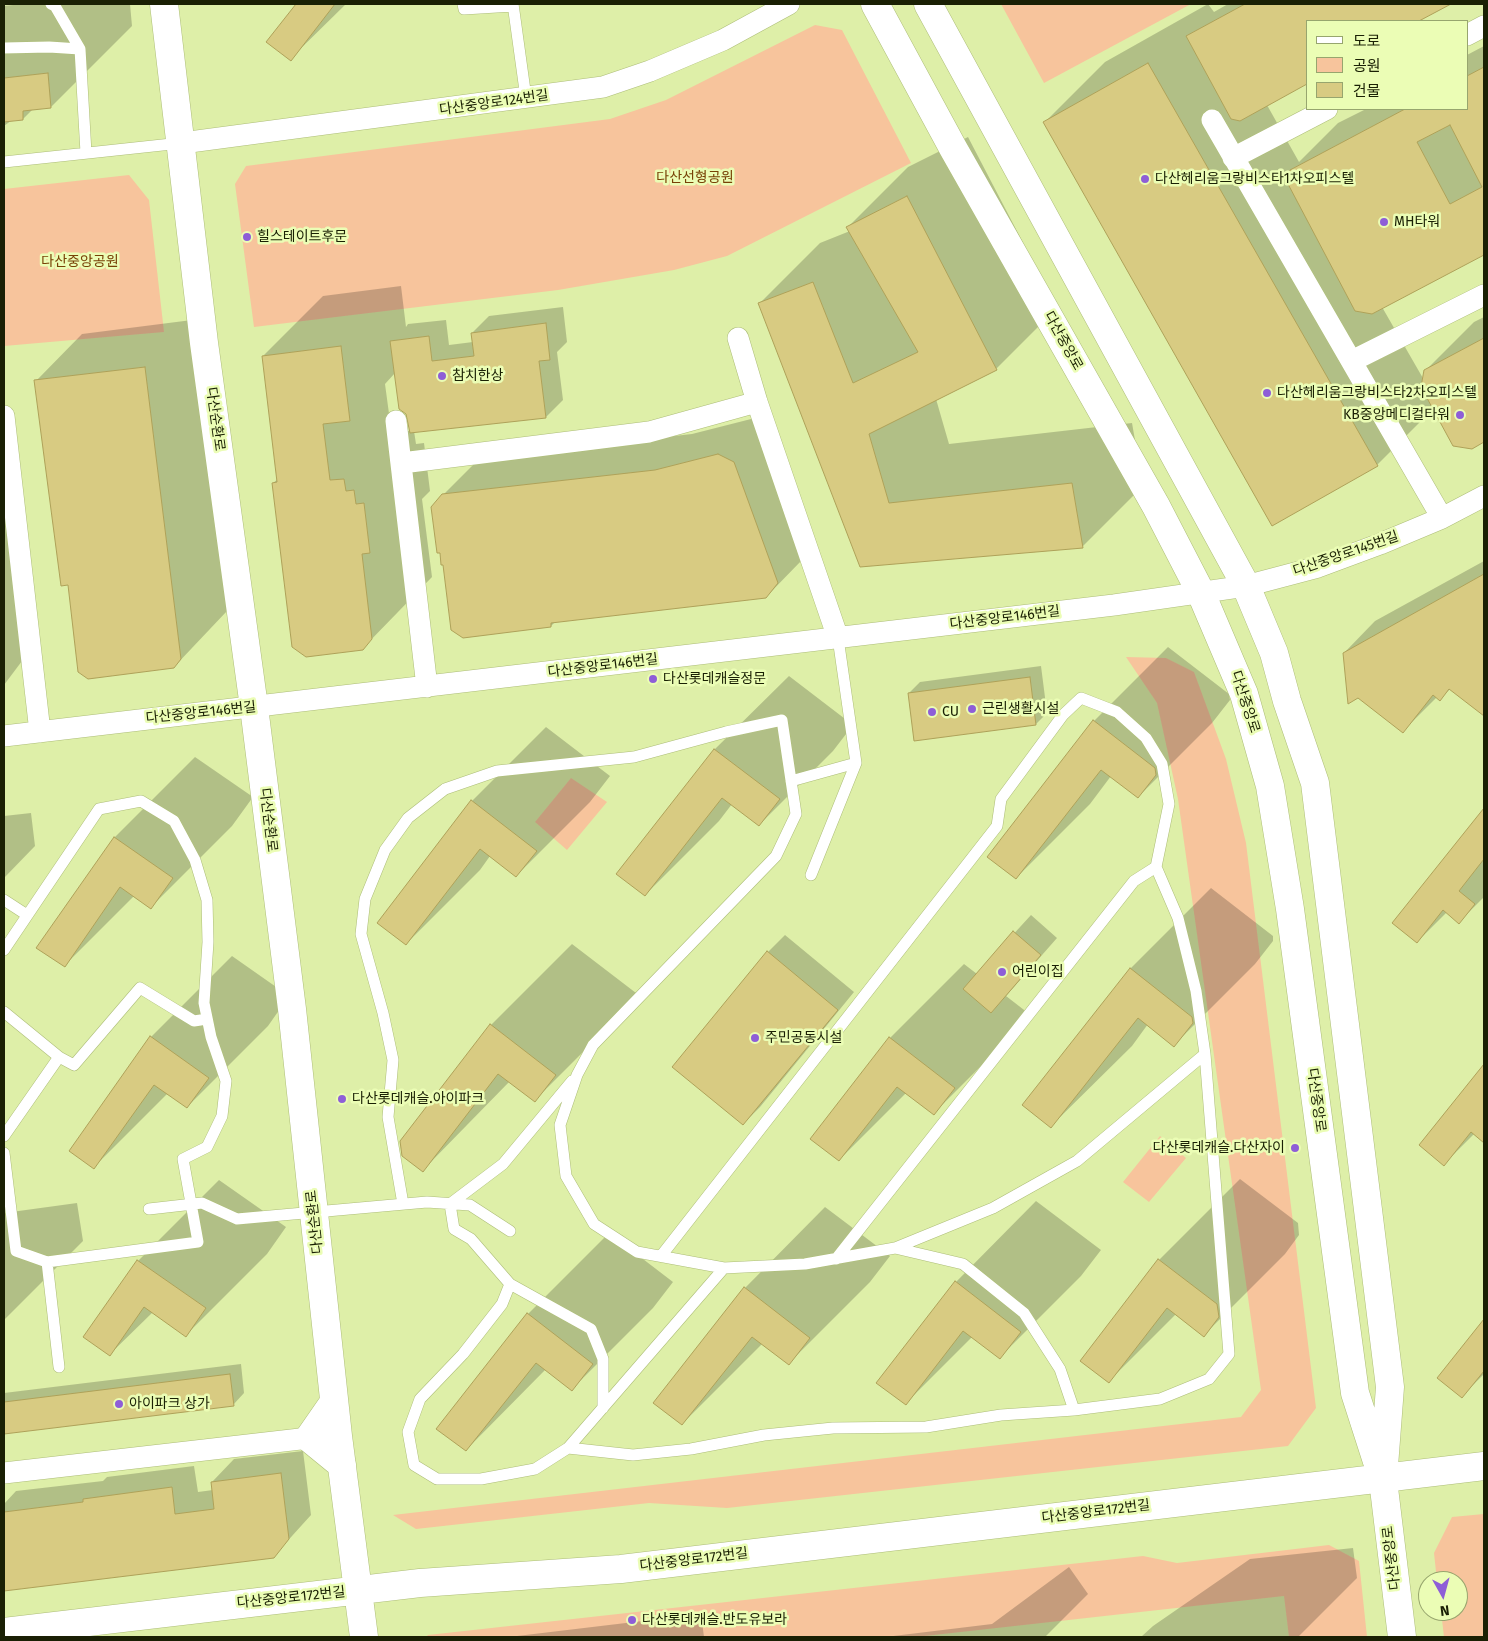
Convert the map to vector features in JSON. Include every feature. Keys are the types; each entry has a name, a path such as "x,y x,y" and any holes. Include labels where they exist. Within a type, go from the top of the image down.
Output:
{"street":[{"name":"다산순환로","path":"164,4 206,353 254,707 292,1009 334,1402 364,1637"},
{"name":"다산중앙로124번길","path":"182,143 603,87 650,71 724,40 789,4"},
{"name":"다산중앙로","path":"876,4 958,156 1151,498 1201,593 1244,694 1270,786 1290,908 1355,1393 1383,1480 1402,1637"},
{"name":"다산중앙로","path":"928,4 1246,586 1274,653 1287,701 1315,783 1390,1387 1383,1480"},
{"path":"1468,35 1484,26"},
{"path":"1233,158 1325,110"},
{"path":"1212,120 1442,518"},
{"path":"1352,361 1484,295"},
{"path":"738,338 757,402 838,638"},
{"path":"402,463 649,432 757,402"},
{"path":"4,416 40,732"},
{"path":"396,421 427,687"},
{"name":"다산중앙로145번길","path":"1201,593 1246,586 1318,567 1442,518 1484,496"},
{"name":"다산중앙로146번길","path":"4,736 838,638 1201,593"},
{"path":"309,1438 334,1402"},
{"path":"4,1473 309,1438 342,1465"},
{"name":"다산중앙로172번길","path":"4,1632 306,1596 357,1592 420,1583 621,1569 799,1546 1383,1480 1484,1466"}],"lane":[{"path":"50,4 55,6 80,49 86,154"},
{"path":"463,4 464,10 513,5 526,98"},
{"path":"4,48 49,47 80,49"},
{"path":"4,162 182,143"},
{"path":"811,875 856,762 838,638"},
{"path":"568,1448 634,1455 691,1449 764,1435 833,1428 926,1427 1002,1415 1074,1410 1160,1399 1208,1379 1229,1354 1205,1054 1196,991 1178,918 1156,867 1169,804 1162,764 1146,738 1118,712 1081,698 1063,715 1001,800 997,826 661,1256"},
{"path":"403,1204 388,1117 393,1060 383,1013 361,934 365,899 385,850 408,818 445,789 497,771 634,756 782,720 796,814 776,856 593,1045 577,1075 560,1125 566,1176 594,1224 637,1252 724,1268 805,1264 895,1248 993,1208 1077,1161 1205,1054"},
{"path":"791,781 856,762"},
{"path":"4,950 99,809 140,801 174,821 196,860 207,900 208,942 204,1003 226,1081 222,1116 208,1147 183,1160 198,1242 47,1262 16,1251 4,1252"},
{"path":"836,1259 1134,882 1156,867"},
{"path":"4,900 27,915"},
{"path":"4,1012 59,1057 74,1065 140,988 194,1021 207,1019"},
{"path":"4,1136 59,1057"},
{"path":"450,1204 503,1164 577,1075"},
{"path":"4,1153 16,1251"},
{"path":"149,1209 202,1203 238,1219 426,1202 470,1205 510,1231"},
{"path":"450,1204 454,1229 471,1239 510,1284 592,1329 604,1359 603,1408"},
{"path":"895,1248 963,1264 1024,1313 1060,1369 1074,1410"},
{"path":"47,1262 59,1367"},
{"path":"510,1284 502,1304 475,1340 420,1399 408,1432 414,1465 437,1479 481,1479 535,1469 568,1448 724,1268"}],"green space":[{"path":"1001,4 1191,4 1044,83"},
{"name":"다산선형공원","path":"815,25 842,30 911,163 727,256 674,270 558,290 254,327 235,184 246,166 610,119 666,100"},
{"name":"다산중앙공원","path":"129,175 149,200 164,332 4,346 4,189"},
{"path":"1126,657 1166,658 1194,672 1226,759 1246,843 1316,1408 1288,1446 727,1508 649,1503 416,1529 393,1515 1241,1417 1261,1390 1178,799 1157,703"},
{"path":"571,778 607,802 567,850 535,822"},
{"path":"1160,1136 1186,1158 1149,1202 1123,1182"},
{"path":"1484,1514 1484,1637 1444,1637 1442,1621 1468,1621 1468,1571 1436,1571 1434,1553 1452,1517"},
{"path":"1329,1545 1359,1561 1367,1637 1289,1637 1284,1596 916,1637 426,1637 428,1635 1143,1556 1177,1563"}],"building":[{"path":"296,4 335,4 291,61 266,42"},
{"path":"1245,4 1451,4 1421,20 1306,20 1306,85 1240,121 1231,119 1186,36"},
{"path":"1148,63 1378,466 1272,526 1043,122"},
{"name":"MH타워","path":"1484,67 1484,255 1372,314 1355,311 1288,184 1290,170 1403,110 1468,110 1468,75","holes":["1450,125 1482,187 1450,204 1417,142"]},
{"path":"48,73 51,108 23,111 23,120 4,122 4,78"},
{"path":"907,196 997,370 869,434 889,503 1072,483 1083,548 860,567 758,303 813,282 853,383 918,352 846,227"},
{"path":"546,323 550,360 539,361 546,418 410,433 406,414 399,409 390,341 429,336 432,361 474,356 471,333"},
{"name":"KB중앙메디컬타워","path":"1484,338 1484,442 1472,449 1453,446 1421,387 1424,370"},
{"path":"341,346 350,421 323,424 330,480 344,479 346,491 354,490 356,504 364,503 370,553 362,554 372,639 363,650 306,657 292,647 272,483 277,482 262,356"},
{"path":"145,367 181,659 174,668 88,679 78,672 68,585 61,586 34,380"},
{"path":"718,454 734,462 778,583 766,598 551,623 551,627 463,638 451,630 443,565 441,565 440,553 437,553 431,507 442,494 655,470"},
{"path":"1484,574 1484,716 1449,689 1440,701 1433,695 1403,733 1358,698 1348,704 1343,653"},
{"name":"근린생활시설","path":"1030,677 1036,725 914,741 908,693"},
{"path":"1093,720 1155,768 1156,775 1138,798 1101,770 1016,879 987,857"},
{"path":"714,749 780,799 759,826 722,798 645,896 616,874"},
{"path":"471,800 537,851 516,877 480,849 406,945 377,923"},
{"path":"1484,808 1484,859 1459,891 1475,904 1459,924 1443,910 1417,943 1392,923"},
{"path":"114,837 173,878 151,909 120,887 65,967 36,948"},
{"name":"어린이집","path":"1013,931 1041,955 991,1013 963,989"},
{"name":"주민공동시설","path":"767,951 838,1010 743,1125 672,1067"},
{"path":"1130,968 1192,1017 1193,1023 1174,1047 1138,1018 1051,1128 1022,1105"},
{"path":"490,1024 556,1075 535,1102 498,1074 423,1172 402,1156 400,1141"},
{"path":"150,1036 209,1078 187,1108 154,1085 94,1169 69,1151"},
{"path":"889,1037 955,1088 934,1115 897,1087 839,1161 810,1139"},
{"path":"1484,1064 1484,1143 1471,1132 1444,1166 1419,1145"},
{"path":"1158,1259 1217,1304 1219,1317 1204,1337 1167,1308 1109,1383 1080,1361"},
{"path":"137,1260 206,1308 186,1337 144,1307 110,1356 83,1337"},
{"path":"955,1281 1021,1332 1000,1359 963,1331 906,1405 876,1383"},
{"path":"744,1287 810,1338 789,1365 752,1337 682,1425 653,1403"},
{"path":"527,1313 593,1364 572,1391 536,1363 466,1451 436,1429"},
{"path":"1484,1319 1484,1371 1462,1398 1437,1378"},
{"name":"아이파크 상가","path":"230,1374 234,1406 4,1434 4,1402"},
{"path":"281,1473 289,1539 274,1558 4,1591 4,1512 83,1502 83,1499 172,1487 175,1514 214,1509 211,1482"}],"place":[{"name":"다산헤리움그랑비스타1차오피스텔","path":"1145,179"},
{"name":"MH타워","path":"1384,222"},
{"name":"힐스테이트후문","path":"247,237"},
{"name":"참치한상","path":"442,376"},
{"name":"다산헤리움그랑비스타2차오피스텔","path":"1267,393"},
{"name":"KB중앙메디컬타워","path":"1460,415"},
{"name":"다산롯데캐슬정문","path":"653,679"},
{"name":"근린생활시설","path":"972,709"},
{"name":"CU","path":"932,712"},
{"name":"어린이집","path":"1002,972"},
{"name":"주민공동시설","path":"755,1038"},
{"name":"다산롯데캐슬.아이파크","path":"342,1099"},
{"name":"다산롯데캐슬.다산자이","path":"1295,1148"},
{"name":"아이파크 상가","path":"119,1404"},
{"name":"다산롯데캐슬.반도유보라","path":"632,1620"}]}
